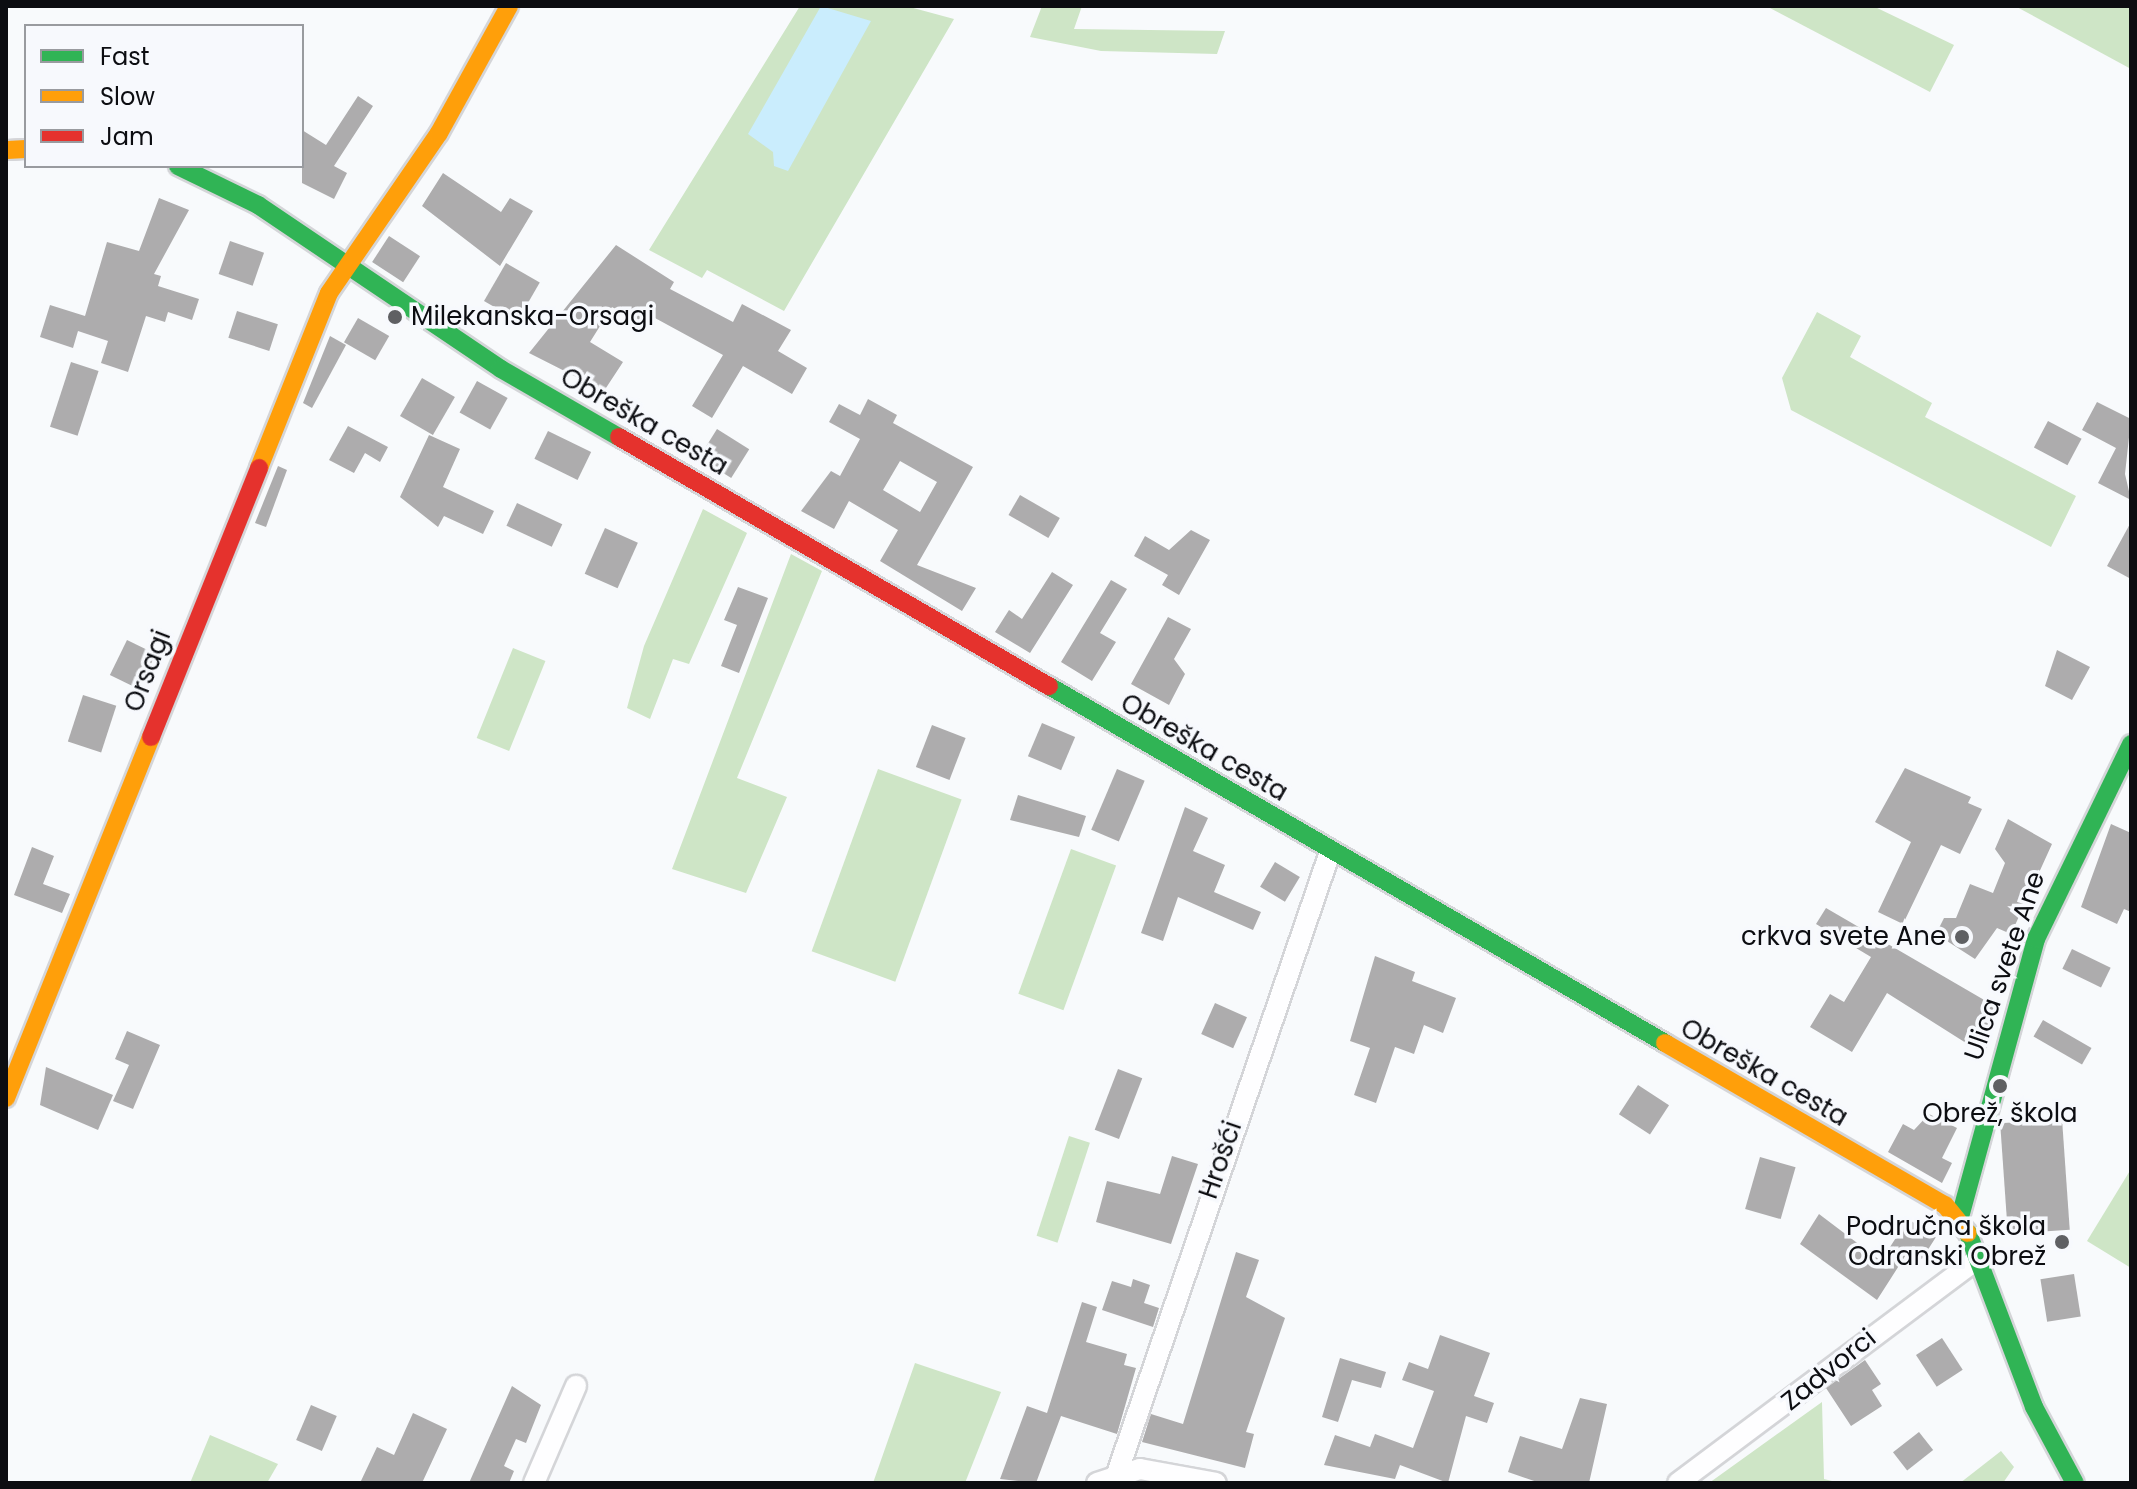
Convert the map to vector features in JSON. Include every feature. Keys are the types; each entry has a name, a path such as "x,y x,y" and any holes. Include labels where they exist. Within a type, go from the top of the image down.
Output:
{"main road":[{"name":"Orsagi","path":"6,1098 276,412 347,267 439,133 509,6"},
{"name":"Obreška cesta","path":"182,168 258,205 514,377 1960,1217"},
{"name":"Ulica svete Ane","path":"1960,1217 2036,939 2131,744"},
{"path":"1960,1217 1981,1256 2034,1407 2075,1483"}],"street":[{"name":"Hrošći","path":"1118,1471 1330,852"},
{"name":"Zadvorci","path":"1678,1483 1981,1256"},
{"path":"534,1483 576,1386"},
{"path":"1097,1483 1118,1471 1216,1483"}],"green space":[{"path":"800,6 906,6 954,19 784,311 707,270 702,278 649,250"},
{"path":"1042,6 1082,6 1074,29 1225,31 1217,54 1101,51 1030,37"},
{"path":"1766,6 1873,6 1954,45 1930,92"},
{"path":"2015,6 2131,6 2131,69"},
{"path":"1817,312 1861,336 1850,357 1932,403 1925,417 2076,496 2051,547 1791,410 1782,378"},
{"path":"703,509 747,533 689,664 673,659 650,719 627,708 644,646"},
{"path":"791,554 822,571 737,778 787,797 746,893 672,869"},
{"path":"513,648 545,661 509,751 477,738"},
{"path":"878,769 962,799 895,982 812,951"},
{"path":"1071,849 1116,865 1063,1010 1018,994"},
{"path":"1069,1136 1090,1143 1057,1243 1037,1236"},
{"path":"2131,1169 2131,1268 2087,1241"},
{"path":"915,1363 1001,1392 965,1483 873,1483"},
{"path":"1822,1402 1824,1479 1840,1483 1709,1483"},
{"path":"210,1435 278,1464 267,1483 190,1483"},
{"path":"2001,1451 2014,1467 2003,1483 1960,1483"}],"water":[{"path":"821,6 871,21 788,171 774,166 773,152 748,134"}],"building":[{"path":"358,96 373,106 334,166 347,173 334,199 302,183 304,131 326,145"},
{"path":"443,173 501,212 510,198 533,211 500,266 422,206"},
{"path":"159,198 189,210 154,274 161,276 158,286 199,299 192,320 168,312 165,322 146,316 128,372 101,363 108,341 78,331 73,348 40,337 50,305 85,316 107,242 139,251"},
{"path":"389,236 420,256 403,282 372,262"},
{"path":"230,241 264,253 253,286 219,274"},
{"path":"616,245 674,282 670,289 733,322 742,304 791,330 778,351 807,368 792,394 743,366 712,418 692,406 723,355 655,318 649,328 612,307 590,342 623,362 604,391 529,353"},
{"path":"506,263 540,282 518,321 484,301"},
{"path":"237,311 278,324 269,351 228,338"},
{"path":"358,318 389,336 375,360 344,342"},
{"path":"330,336 346,345 312,408 303,403"},
{"path":"71,362 99,371 78,436 50,427"},
{"path":"422,378 455,397 433,435 400,416"},
{"path":"477,381 508,398 490,429 460,412"},
{"path":"868,399 897,415 893,423 973,467 917,565 976,588 962,611 880,561 898,530 849,501 834,529 801,511 831,471 840,476 860,439 829,422 839,404 860,415","holes":["900,461 937,482 920,512 883,490"]},
{"path":"2097,402 2131,419 2125,474 2131,500 2098,483 2116,448 2082,430"},
{"path":"2048,421 2082,439 2067,465 2034,447"},
{"path":"348,426 388,447 380,462 365,453 354,473 329,460"},
{"path":"717,429 749,449 731,478 699,458"},
{"path":"548,431 591,452 578,480 534,459"},
{"path":"429,435 460,449 443,487 494,511 483,534 444,516 438,527 400,497"},
{"path":"278,466 287,470 266,527 255,523"},
{"path":"1020,495 1060,518 1048,538 1008,515"},
{"path":"517,503 562,524 552,547 506,526"},
{"path":"2131,522 2131,579 2107,566"},
{"path":"605,528 638,543 618,588 585,574"},
{"path":"1191,530 1210,540 1179,595 1162,585 1168,575 1134,556 1145,536 1169,550"},
{"path":"1052,572 1073,585 1030,653 995,632 1009,610 1022,619"},
{"path":"1111,580 1127,589 1100,633 1116,642 1092,681 1061,662"},
{"path":"738,587 768,598 739,673 721,666 737,625 724,620"},
{"path":"1168,617 1191,629 1174,659 1185,674 1169,705 1131,684"},
{"path":"127,640 156,654 139,689 110,675"},
{"path":"2057,650 2090,667 2072,700 2045,686"},
{"path":"83,695 116,706 101,752 68,742"},
{"path":"1042,723 1075,737 1061,770 1028,756"},
{"path":"932,725 966,738 949,780 916,767"},
{"path":"1905,768 1971,797 1968,803 1982,809 1960,854 1941,845 1903,924 1878,912 1911,842 1875,822"},
{"path":"1117,769 1145,781 1119,841 1091,830"},
{"path":"1018,795 1086,816 1079,837 1010,820"},
{"path":"1185,807 1208,818 1193,851 1225,865 1214,892 1261,912 1253,930 1178,897 1163,941 1141,933"},
{"path":"2008,819 2052,844 2011,934 1997,928 1975,959 1936,934 1944,918 1956,918 1970,884 1993,893 2005,863 1995,849"},
{"path":"2111,824 2131,833 2131,912 2124,909 2117,924 2081,907"},
{"path":"32,847 54,856 43,884 70,894 62,913 14,895"},
{"path":"1275,862 1300,877 1285,902 1260,887"},
{"path":"1826,908 1998,1008 1985,1055 1887,993 1852,1052 1810,1027 1830,994 1844,1002 1871,957 1816,924"},
{"path":"2072,949 2111,968 2101,988 2062,969"},
{"path":"1375,956 1415,972 1412,981 1456,998 1443,1033 1424,1025 1414,1054 1395,1047 1376,1103 1354,1095 1370,1048 1350,1041"},
{"path":"1215,1003 1247,1017 1233,1048 1201,1034"},
{"path":"2043,1020 2091,1048 2082,1064 2034,1036"},
{"path":"127,1031 160,1045 133,1109 113,1101 129,1065 115,1059"},
{"path":"46,1067 113,1095 98,1130 40,1105"},
{"path":"1118,1069 1142,1078 1119,1139 1095,1130"},
{"path":"1638,1085 1669,1105 1650,1135 1619,1114"},
{"path":"1929,1114 1957,1128 1942,1158 1952,1163 1942,1183 1888,1152 1903,1124 1914,1130"},
{"path":"2062,1119 2070,1230 2008,1234 2000,1123"},
{"path":"1172,1156 1198,1164 1171,1244 1096,1222 1107,1181 1160,1194"},
{"path":"1760,1157 1796,1167 1781,1219 1745,1209"},
{"path":"1819,1214 1881,1261 1908,1219 1936,1237 1922,1259 1909,1250 1877,1300 1800,1244"},
{"path":"1236,1252 1259,1260 1246,1297 1285,1318 1246,1432 1254,1434 1245,1468 1142,1442 1151,1414 1183,1424"},
{"path":"2074,1274 2081,1316 2047,1322 2040,1279"},
{"path":"1133,1279 1150,1285 1144,1303 1159,1308 1153,1327 1102,1310 1112,1281 1131,1287"},
{"path":"1082,1302 1097,1307 1086,1342 1127,1354 1124,1365 1136,1368 1117,1434 1061,1416 1036,1483 1000,1479 1027,1406 1047,1413"},
{"path":"1440,1335 1490,1353 1474,1396 1494,1403 1487,1423 1466,1416 1448,1483 1400,1465 1395,1479 1324,1465 1335,1435 1370,1447 1375,1434 1413,1448 1434,1391 1402,1380 1409,1362 1428,1369"},
{"path":"1942,1338 1963,1370 1937,1387 1916,1355"},
{"path":"1340,1358 1386,1372 1381,1388 1352,1380 1338,1422 1322,1417"},
{"path":"1865,1360 1881,1384 1872,1390 1882,1406 1851,1426 1826,1388"},
{"path":"512,1386 541,1405 526,1443 516,1439 504,1466 514,1471 509,1483 469,1483"},
{"path":"1580,1398 1607,1404 1589,1483 1540,1483 1508,1472 1520,1436 1562,1449"},
{"path":"311,1405 337,1416 322,1451 296,1440"},
{"path":"413,1413 447,1429 422,1483 360,1483 377,1447 394,1455"},
{"path":"1919,1432 1933,1450 1907,1470 1893,1452"}],"traffic: fast":[{"path":"182,168 258,205 501,369 619,437"},
{"path":"1049,686 1665,1043"},
{"path":"1960,1217 2036,939 2131,744"},
{"path":"1968,1233 2034,1407 2075,1483"}],"traffic: slow":[{"path":"259,468 329,293 439,133 509,6"},
{"path":"6,150 24,149"},
{"path":"6,1098 151,737"},
{"path":"1665,1043 1945,1205 1968,1233"}],"traffic: jam":[{"path":"619,437 1049,686"},
{"path":"151,737 259,468"}],"place":[{"name":"Milekanska-Orsagi","path":"395,317"},
{"name":"crkva svete Ane","path":"1962,937"},
{"name":"Obrež, škola","path":"2000,1086"},
{"name":"Područna škola Odranski Obrež","path":"2062,1242"}]}
